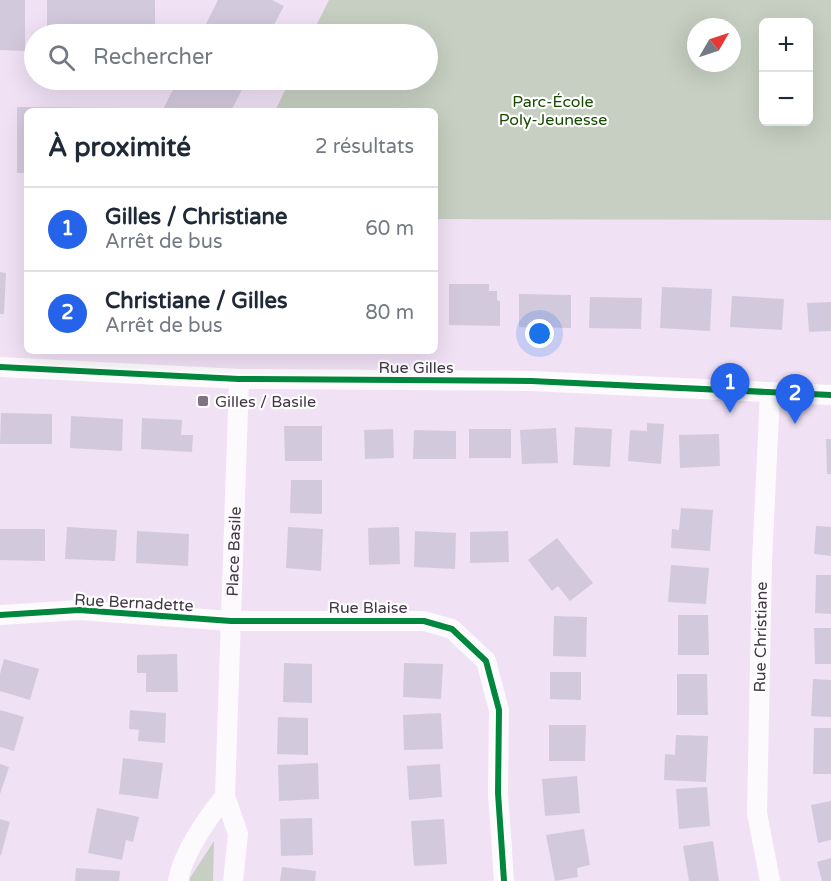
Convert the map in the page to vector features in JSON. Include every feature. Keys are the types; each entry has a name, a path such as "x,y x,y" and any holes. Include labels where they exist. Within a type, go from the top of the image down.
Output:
{"street":[{"name":"Rue Gilles","path":"0,367 239,379 531,381 831,395"},
{"name":"Place Basile","path":"233,881 238,834 225,796 239,379"},
{"name":"Rue Christiane","path":"770,393 760,597 757,813 770,881"},
{"name":"Rue Bernadette","path":"0,615 79,610 231,621"},
{"name":"Rue Blaise","path":"231,621 424,621 452,629 486,661 499,710 498,793 504,881"},
{"path":"178,881 180,871 204,823 225,796"}],"green space":[{"name":"Parc-École Poly-Jeunesse","path":"329,0 831,0 831,220 438,219 438,108 276,108 285,90 438,90 438,24 317,24"},
{"path":"214,841 213,881 190,881 190,878"}],"building":[{"path":"0,0 25,0 24,51 0,50"},
{"path":"47,0 155,0 155,24 47,24"},
{"path":"218,0 272,0 284,6 274,24 206,24"},
{"path":"173,90 242,90 233,108 164,108"},
{"path":"17,107 125,108 24,108 24,173 17,173"},
{"path":"0,272 6,273 4,314 0,314"},
{"path":"449,284 489,284 489,291 497,291 497,300 500,301 500,326 449,325"},
{"path":"662,287 712,289 710,331 660,328"},
{"path":"519,294 571,295 571,328 519,327"},
{"path":"732,296 784,299 782,330 730,327"},
{"path":"590,297 642,298 641,329 589,328"},
{"path":"831,302 831,331 809,332 807,303"},
{"path":"1,413 52,414 52,444 0,444"},
{"path":"71,416 123,419 122,451 70,448"},
{"path":"142,418 182,420 181,435 193,435 192,452 141,449"},
{"path":"647,423 664,424 661,464 628,461 630,430 647,431"},
{"path":"284,426 322,426 322,461 285,461"},
{"path":"575,427 612,429 610,467 573,465"},
{"path":"556,428 558,463 522,464 520,430"},
{"path":"393,429 394,458 365,459 364,430"},
{"path":"469,429 511,429 511,458 469,458"},
{"path":"414,430 456,431 456,459 413,459"},
{"path":"719,434 720,466 680,468 679,435"},
{"path":"826,439 831,439 831,474 827,474"},
{"path":"291,480 322,480 322,514 290,513"},
{"path":"681,508 713,510 710,551 671,548 672,529 679,530"},
{"path":"816,526 831,527 831,556 814,554"},
{"path":"67,527 117,530 115,561 65,559"},
{"path":"288,527 323,529 321,571 286,568"},
{"path":"399,527 400,564 369,565 368,528"},
{"path":"0,529 45,529 45,561 0,560"},
{"path":"137,531 189,534 188,566 136,563"},
{"path":"415,531 456,533 455,569 414,567"},
{"path":"508,531 509,562 470,563 470,532"},
{"path":"557,538 593,583 570,601 558,586 552,591 528,560"},
{"path":"671,565 709,568 706,604 668,602"},
{"path":"816,575 831,575 831,614 815,613"},
{"path":"678,615 708,615 709,655 678,655"},
{"path":"554,616 587,617 586,657 553,656"},
{"path":"814,628 831,628 831,664 815,664"},
{"path":"177,654 178,692 146,692 146,673 137,673 137,655"},
{"path":"4,659 39,669 30,700 0,691 0,674"},
{"path":"284,663 312,664 312,703 283,702"},
{"path":"404,663 443,664 441,699 403,697"},
{"path":"550,672 581,672 581,700 550,699"},
{"path":"677,674 707,674 708,715 677,715"},
{"path":"813,679 831,680 831,717 811,716"},
{"path":"0,710 24,717 14,751 0,747"},
{"path":"130,710 166,713 165,743 138,741 139,730 129,729"},
{"path":"441,713 443,749 404,750 403,715"},
{"path":"278,717 308,718 308,755 277,754"},
{"path":"549,725 586,725 585,761 549,761"},
{"path":"814,728 831,728 831,774 813,774"},
{"path":"676,735 708,736 706,782 664,780 665,754 675,755"},
{"path":"123,758 163,763 158,799 119,794"},
{"path":"318,763 319,799 279,801 278,765"},
{"path":"0,764 9,767 0,794"},
{"path":"440,764 442,797 409,800 407,766"},
{"path":"577,776 580,813 545,816 542,779"},
{"path":"707,787 710,826 679,829 676,789"},
{"path":"831,801 831,840 818,843 811,805"},
{"path":"97,808 139,817 133,842 126,840 122,860 88,853"},
{"path":"312,818 313,855 281,856 280,819"},
{"path":"0,819 10,822 1,855 0,855"},
{"path":"444,819 447,864 414,866 411,821"},
{"path":"584,829 590,865 577,868 578,877 555,881 546,835"},
{"path":"713,841 719,881 689,881 683,846"},
{"path":"831,858 831,881 822,881 817,862"},
{"path":"282,867 316,871 315,881 280,881"},
{"path":"76,868 120,871 119,881 75,881"}],"cycle path":[{"path":"0,367 239,379 531,381 831,395"},
{"path":"0,615 79,610 231,621 424,621 452,629 486,661 499,710 498,793 504,881"}],"place":[{"name":"Gilles / Basile","path":"203,401"},
{"name":"Gilles / Christiane","path":"730,413"},
{"name":"Christiane / Gilles","path":"795,424"}]}
